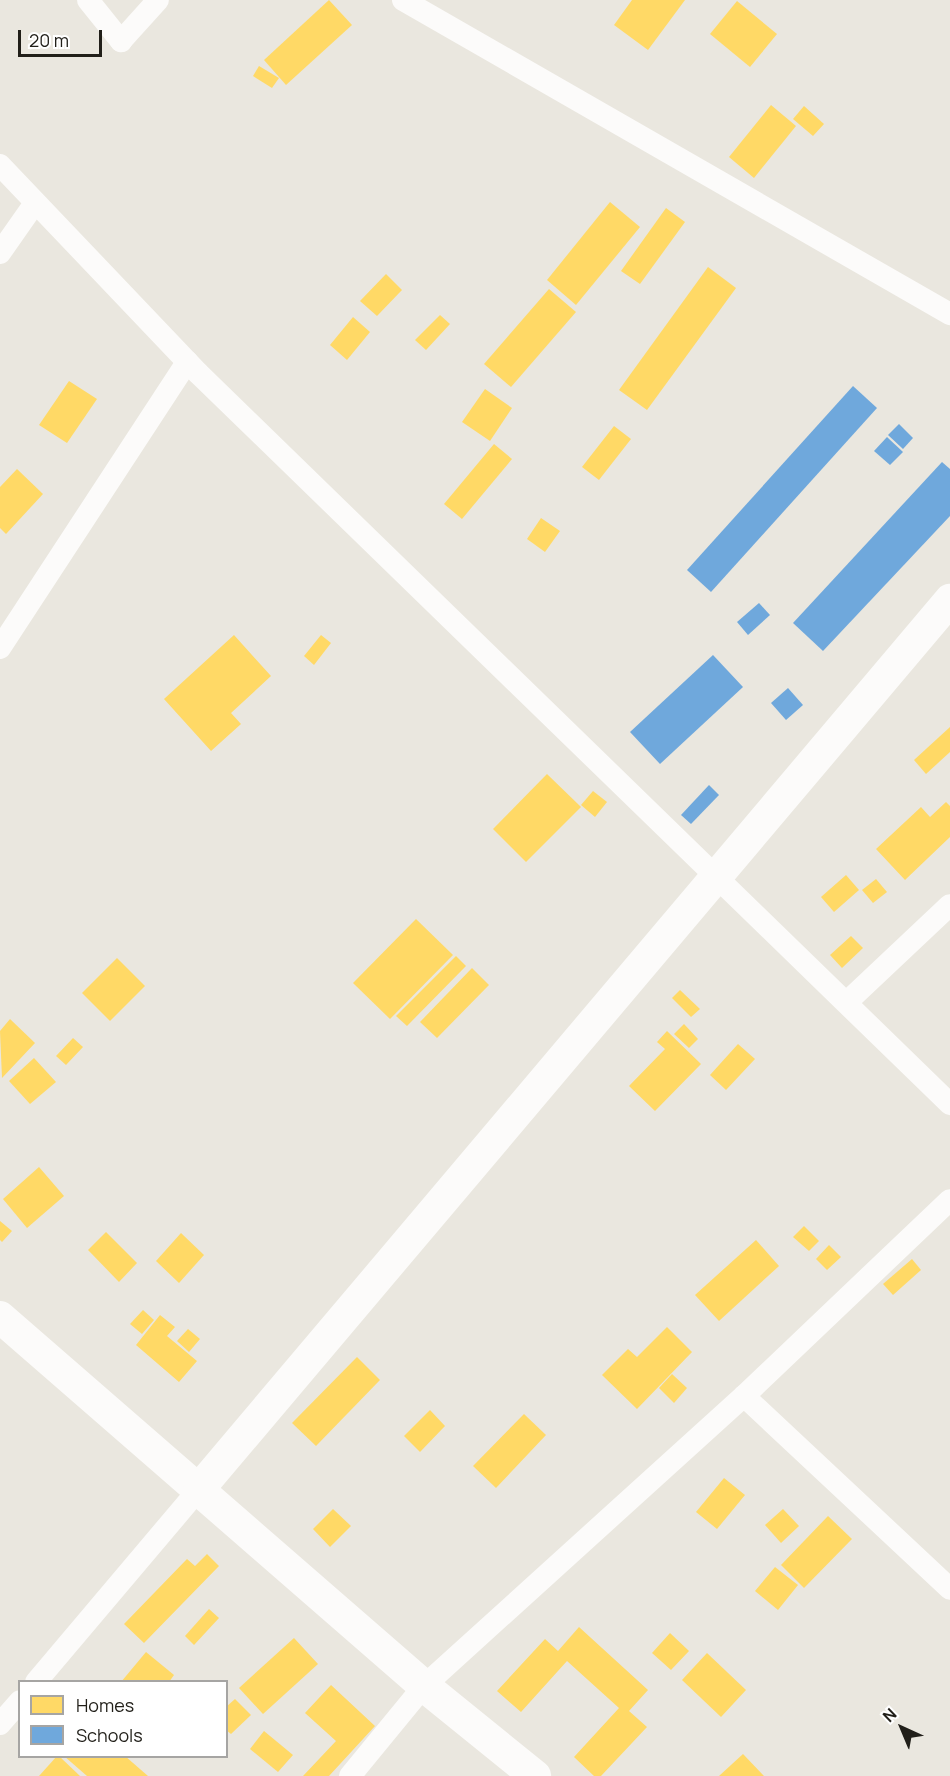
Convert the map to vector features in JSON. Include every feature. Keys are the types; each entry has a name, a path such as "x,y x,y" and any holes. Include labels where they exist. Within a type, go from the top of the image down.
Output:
{"street":[{"path":"88,0 121,41 158,0"},
{"path":"403,0 950,314"},
{"path":"0,165 188,362 715,878 847,1002 950,1104"},
{"path":"0,253 35,203"},
{"path":"0,648 188,362"},
{"path":"38,1680 950,600"},
{"path":"847,1002 950,905"},
{"path":"350,1776 424,1686 744,1396 950,1200"},
{"path":"0,1317 424,1686 535,1776"},
{"path":"744,1396 950,1589"},
{"path":"0,1724 18,1703"}],"building: Homes":[{"path":"329,0 352,25 286,85 264,60"},
{"path":"632,0 685,0 648,50 614,25"},
{"path":"737,1 777,34 750,67 710,34"},
{"path":"259,66 279,78 272,88 253,76"},
{"path":"771,105 796,126 754,178 729,157"},
{"path":"804,106 824,124 813,136 793,119"},
{"path":"610,202 640,227 576,305 547,280"},
{"path":"666,208 685,222 640,284 621,271"},
{"path":"708,267 736,288 647,410 619,390"},
{"path":"386,274 402,290 377,316 360,301"},
{"path":"549,289 576,312 511,387 484,364"},
{"path":"440,315 450,324 426,350 415,340"},
{"path":"353,317 370,332 347,360 330,345"},
{"path":"69,381 97,399 67,443 39,425"},
{"path":"485,389 512,408 490,441 462,422"},
{"path":"614,426 631,439 599,480 582,467"},
{"path":"494,444 512,459 462,519 444,504"},
{"path":"17,469 43,494 6,534 0,528 0,487"},
{"path":"541,518 560,531 545,552 527,539"},
{"path":"234,635 271,676 231,713 241,724 211,751 164,699"},
{"path":"321,635 331,643 314,665 304,656"},
{"path":"950,727 950,752 926,774 914,760"},
{"path":"547,774 581,807 526,862 493,829"},
{"path":"593,791 607,802 595,817 581,805"},
{"path":"946,802 950,806 950,837 905,880 876,849 921,807 930,817"},
{"path":"846,875 859,890 834,912 821,897"},
{"path":"876,879 887,892 873,903 862,890"},
{"path":"416,919 453,955 390,1019 353,983"},
{"path":"851,936 863,948 842,968 830,955"},
{"path":"456,956 466,966 407,1026 396,1016"},
{"path":"117,958 145,986 110,1021 82,993"},
{"path":"472,968 489,985 437,1038 420,1022"},
{"path":"680,990 700,1009 691,1017 672,998"},
{"path":"10,1019 35,1043 2,1078 0,1031"},
{"path":"684,1024 698,1039 689,1048 674,1034"},
{"path":"667,1031 701,1064 655,1111 629,1086 665,1049 657,1042"},
{"path":"73,1038 83,1047 66,1065 56,1056"},
{"path":"738,1044 755,1059 726,1090 710,1075"},
{"path":"34,1058 56,1082 30,1104 9,1081"},
{"path":"39,1167 64,1196 27,1228 3,1199"},
{"path":"0,1221 12,1231 2,1242 0,1240"},
{"path":"804,1226 819,1241 809,1251 793,1237"},
{"path":"106,1232 137,1263 119,1282 88,1250"},
{"path":"181,1233 204,1255 179,1283 156,1261"},
{"path":"756,1240 779,1266 719,1321 695,1295"},
{"path":"829,1245 841,1257 827,1270 816,1259"},
{"path":"912,1259 921,1270 893,1295 883,1284"},
{"path":"143,1310 154,1320 142,1334 130,1324"},
{"path":"160,1315 175,1327 167,1336 197,1361 179,1382 136,1345"},
{"path":"667,1327 692,1352 637,1409 602,1375 628,1349 637,1357"},
{"path":"188,1329 200,1339 189,1352 177,1341"},
{"path":"357,1357 380,1380 316,1446 292,1423"},
{"path":"672,1374 687,1388 674,1403 659,1388"},
{"path":"430,1410 445,1426 420,1452 404,1436"},
{"path":"524,1414 546,1435 496,1488 473,1466"},
{"path":"724,1478 745,1495 717,1529 696,1512"},
{"path":"333,1509 351,1526 330,1547 313,1529"},
{"path":"783,1509 799,1526 781,1543 765,1525"},
{"path":"828,1516 852,1539 804,1588 781,1565"},
{"path":"207,1554 219,1566 144,1643 124,1624 187,1559 195,1566"},
{"path":"775,1567 798,1585 778,1610 755,1591"},
{"path":"209,1609 219,1618 194,1645 185,1636"},
{"path":"579,1627 648,1690 629,1711 647,1727 601,1776 594,1776 574,1757 619,1708 567,1661 521,1712 497,1691 545,1639 558,1651"},
{"path":"670,1633 689,1651 671,1670 652,1653"},
{"path":"294,1638 318,1664 263,1714 239,1688"},
{"path":"146,1652 174,1675 170,1680 123,1680"},
{"path":"707,1653 746,1690 721,1717 682,1680"},
{"path":"331,1685 375,1726 329,1776 303,1776 336,1741 305,1713"},
{"path":"235,1699 251,1715 231,1734 228,1732 228,1705"},
{"path":"264,1731 293,1755 278,1772 250,1749"},
{"path":"743,1754 764,1776 719,1776"},
{"path":"55,1758 61,1758 80,1776 39,1776"},
{"path":"66,1758 127,1758 148,1776 87,1776"}],"building: Schools":[{"path":"853,386 877,408 711,592 687,570"},
{"path":"899,424 913,438 903,449 888,435"},
{"path":"887,437 903,452 890,465 874,451"},
{"path":"942,462 950,469 950,516 823,651 793,623"},
{"path":"759,603 770,615 748,635 737,622"},
{"path":"713,655 743,687 660,764 630,732"},
{"path":"788,688 803,705 786,720 771,703"},
{"path":"709,785 719,795 691,824 681,815"}]}
